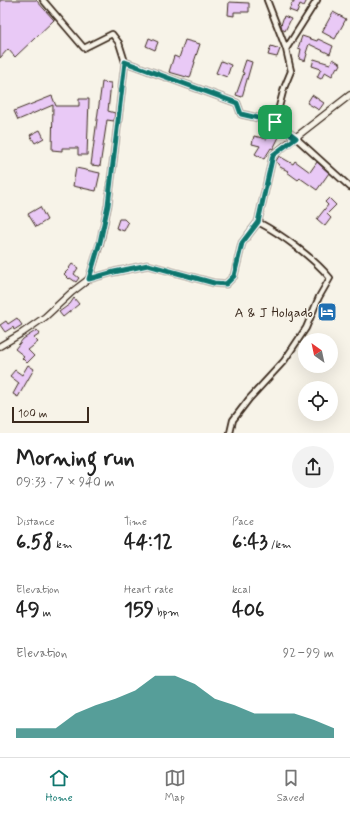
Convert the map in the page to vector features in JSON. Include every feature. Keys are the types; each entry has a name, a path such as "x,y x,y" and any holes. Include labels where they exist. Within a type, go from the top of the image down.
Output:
{"street":[{"path":"43,0 84,48 112,34 119,43 125,62 108,205 100,242 89,279"},
{"path":"267,0 286,49 291,71 284,88 275,122"},
{"path":"286,49 317,0"},
{"path":"125,62 237,103 241,114 275,122 296,138 350,188"},
{"path":"0,346 22,333 44,317 89,279 114,272 148,265 214,283 226,284 234,276 242,243 258,222 273,155 350,95"},
{"path":"230,433 234,420 249,399 284,361 306,328 319,297 330,278 318,265 271,229 258,222"}],"building":[{"path":"0,0 36,0 54,20 15,57 8,49 0,58"},
{"path":"291,0 307,0 304,6 300,4 297,13 289,10 292,3 294,3"},
{"path":"229,2 249,3 249,12 234,12 234,16 228,15"},
{"path":"333,12 346,19 335,39 322,32"},
{"path":"284,16 291,19 285,31 282,29 281,25"},
{"path":"302,36 317,41 318,39 333,46 330,54 309,44 305,61 299,59 301,49 298,48"},
{"path":"149,38 158,42 155,50 146,46"},
{"path":"185,40 200,44 190,78 169,72 174,56 179,58"},
{"path":"271,46 280,49 277,57 268,55"},
{"path":"314,59 330,64 333,59 341,64 339,68 337,67 332,76 325,72 321,79 317,77 321,69 312,66"},
{"path":"246,60 252,62 242,97 236,95 244,73 242,72"},
{"path":"221,61 231,65 227,77 216,73"},
{"path":"102,82 111,83 108,111 115,113 114,121 107,120 100,166 91,165"},
{"path":"312,95 324,103 319,110 307,103"},
{"path":"52,96 56,106 79,106 79,99 89,99 87,155 78,155 78,148 62,148 62,151 52,150 53,105 18,120 14,111"},
{"path":"40,130 44,138 35,143 30,135"},
{"path":"270,133 279,137 273,149 271,148 264,159 255,154 260,146 252,144 254,136 267,139"},
{"path":"279,156 293,164 295,161 310,172 317,162 329,173 317,190 300,178 298,180 287,172 288,171 280,167 276,161"},
{"path":"76,168 100,173 96,191 73,186"},
{"path":"329,198 336,205 327,214 331,218 325,226 317,219 328,205 325,202"},
{"path":"40,207 47,220 36,227 28,214"},
{"path":"119,219 124,219 128,223 124,231 116,228"},
{"path":"72,264 78,268 74,274 79,278 76,282 70,278 69,279 64,274"},
{"path":"74,298 79,304 63,317 59,312 70,304"},
{"path":"324,305 333,309 329,319 320,315"},
{"path":"17,318 22,325 14,330 13,327 5,332 0,325 6,321 8,324"},
{"path":"37,330 40,334 34,338 38,342 28,350 34,356 27,363 22,358 24,356 15,349 23,339"},
{"path":"28,365 34,369 18,397 13,394 19,383 10,376 15,370 22,375"}],"place":[{"name":"A & J Holgado","path":"327,312"}],"route":[{"path":"125,62 237,103 241,114 275,122 282,129 296,138 273,155 258,222 242,243 234,276 226,284 214,283 148,265 89,279 100,242 108,205 125,62"}]}
